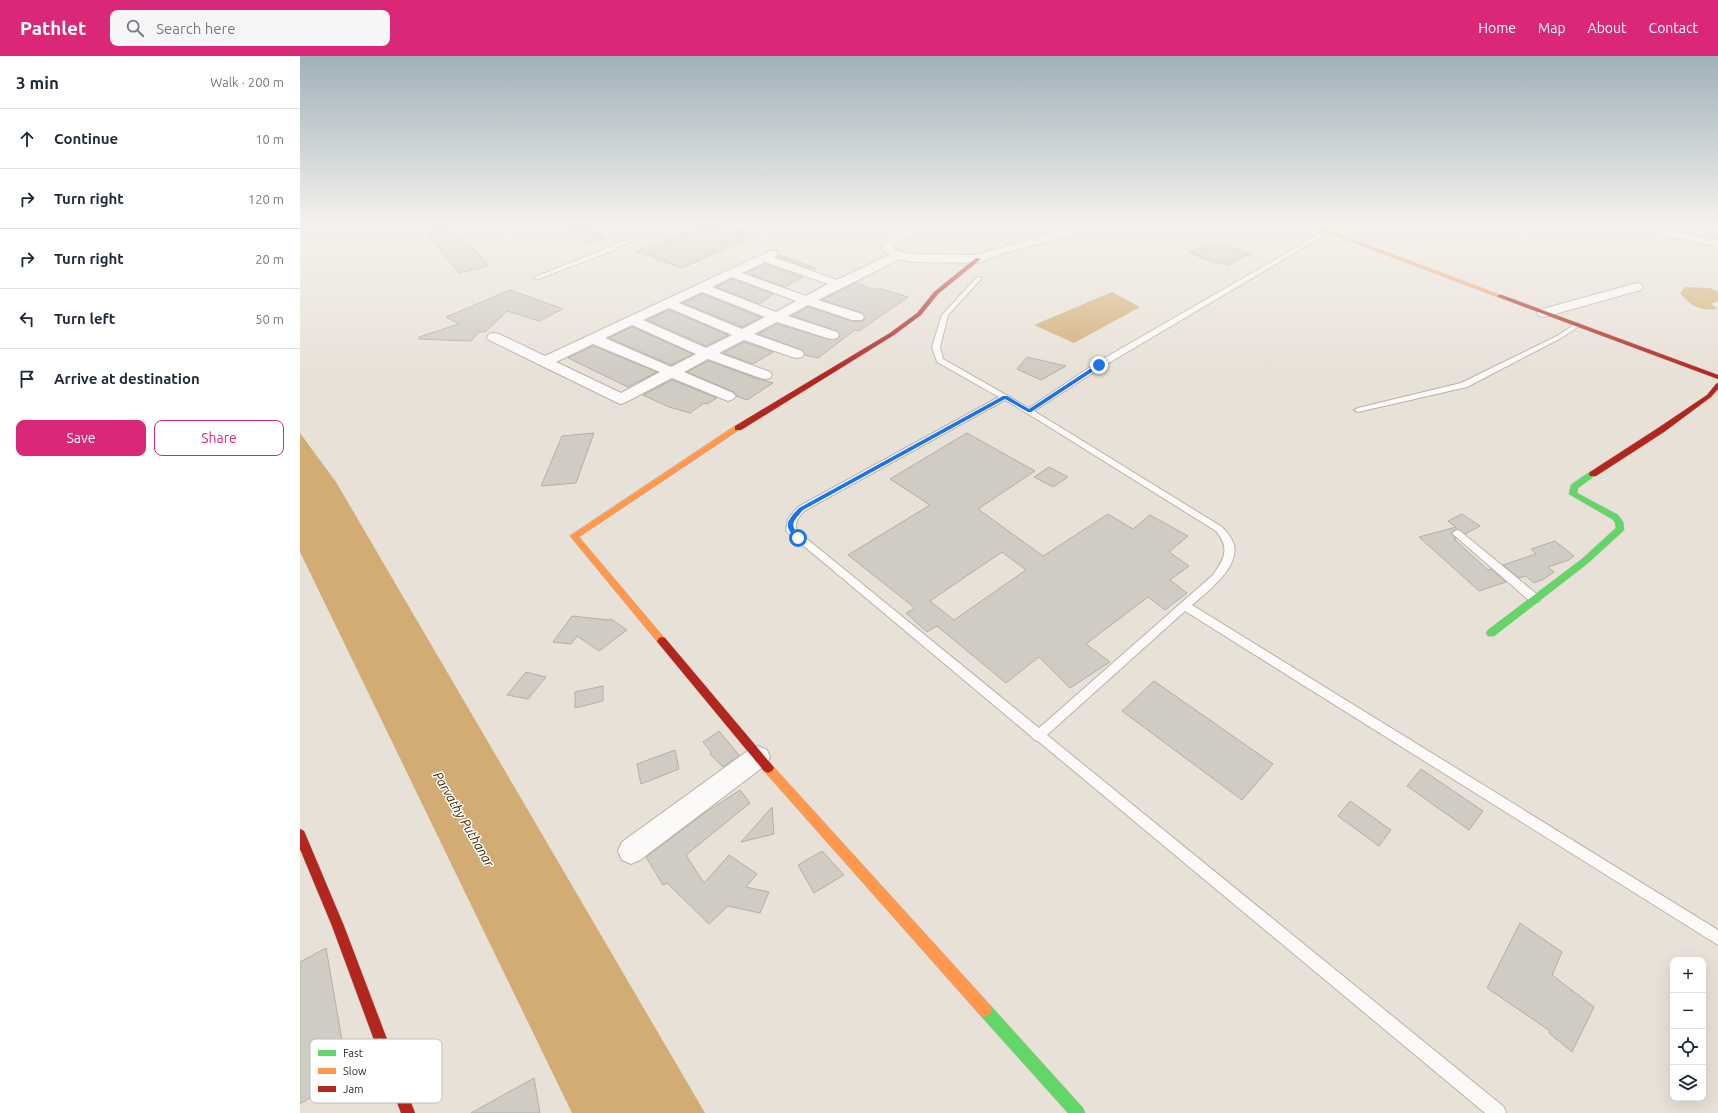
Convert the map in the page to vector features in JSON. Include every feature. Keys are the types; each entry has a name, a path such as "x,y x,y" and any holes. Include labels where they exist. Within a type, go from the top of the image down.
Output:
{"street":[{"path":"546,361 729,274"},
{"path":"736,274 857,317"},
{"path":"814,274 838,284"},
{"path":"494,337 621,398 858,274"},
{"path":"960,274 936,293 919,314 892,334 762,412 574,536 758,757 1078,1113"},
{"path":"1440,274 1718,377"},
{"path":"701,287 777,317 832,335"},
{"path":"1544,313 1637,288"},
{"path":"668,303 744,335 797,354"},
{"path":"632,320 708,354 765,375"},
{"path":"594,339 728,396"},
{"path":"1491,633 1585,561 1620,529 1621,525 1615,517 1573,494 1574,488 1709,396 1718,384"},
{"path":"631,851 758,757"},
{"path":"300,835 338,926 380,1039"},
{"path":"404,1103 408,1113"}],"lane":[{"path":"536,278 546,274"},
{"path":"1029,411 1099,365 1254,274"},
{"path":"979,278 945,315 936,347 937,355 940,360 1029,411 1219,529 1226,536 1230,546 1230,554 1225,566 1217,577 1038,736"},
{"path":"1358,410 1464,385 1559,337 1577,325"},
{"path":"1005,397 801,509 792,520 790,525 791,531 1038,736 1498,1113"},
{"path":"1457,533 1535,599"},
{"path":"1185,606 1718,938"}],"water":[{"path":"1685,287 1710,288 1718,292 1718,301 1711,304 1718,309 1701,309 1692,305 1680,293"},
{"path":"1112,292 1140,307 1074,343 1034,325"},
{"name":"Parvathy Puthanar","path":"300,433 336,482 705,1113 572,1113 300,552"}],"building":[{"path":"750,274 794,274 802,277 785,287"},
{"path":"732,279 774,294 759,304 716,287"},
{"path":"856,283 876,290 878,288 908,297 859,331 855,330 818,358 805,355 802,350 758,334 777,324 827,339 837,339 840,336 837,331 792,316 808,307 852,321 862,322 865,318 862,313 822,300"},
{"path":"510,290 563,309 539,321 507,311 485,332 479,332 471,341 419,339 419,337 459,324 446,317"},
{"path":"702,294 761,318 742,327 683,303"},
{"path":"669,310 728,335 706,346 647,320"},
{"path":"632,327 693,354 671,365 609,338"},
{"path":"744,342 773,352 753,364 723,353"},
{"path":"593,346 657,372 628,387 568,358"},
{"path":"1027,357 1066,366 1041,380 1017,369"},
{"path":"708,361 773,383 747,400 737,396 734,392 687,372"},
{"path":"672,380 717,398 707,404 704,403 690,413 669,407 643,395"},
{"path":"594,433 576,483 541,486 562,436"},
{"path":"967,433 1035,471 978,509 1043,556 1108,514 1133,529 1150,515 1188,536 1169,552 1189,566 1170,580 1187,593 1165,610 1148,597 1086,644 1110,662 1070,688 1039,657 1006,683 937,626 927,632 906,613 915,608 848,555 930,505 890,479","holes":["1002,552 1026,570 954,620 930,601"]},
{"path":"1049,467 1068,477 1053,487 1034,477"},
{"path":"1462,514 1480,526 1465,534 1456,529 1451,533 1456,539 1454,539 1488,570 1491,569 1506,582 1479,591 1419,537 1456,527 1448,521"},
{"path":"1555,541 1574,556 1569,560 1548,567 1554,572 1544,579 1534,583 1526,576 1519,578 1503,565 1536,554 1531,549"},
{"path":"572,616 611,619 627,630 599,651 577,636 571,644 553,642"},
{"path":"526,672 546,677 528,699 507,695"},
{"path":"1154,681 1273,764 1242,800 1122,711"},
{"path":"603,686 603,701 575,708 575,692"},
{"path":"719,731 739,755 723,767 710,754 711,752 703,742"},
{"path":"675,750 679,769 641,784 637,764"},
{"path":"1421,769 1483,811 1469,830 1407,786"},
{"path":"740,790 750,803 686,855 704,883 729,855 757,874 746,887 769,892 760,913 728,906 709,924 667,883 663,885 646,857 703,814"},
{"path":"1350,801 1391,830 1379,846 1338,816"},
{"path":"772,807 774,834 741,842"},
{"path":"822,851 844,875 814,893 798,865"},
{"path":"1520,923 1562,952 1552,975 1594,1007 1572,1052 1549,1033 1550,1031 1487,988"},
{"path":"326,948 342,1039 310,1039 310,1098 300,1104 300,962"},
{"path":"534,1078 540,1113 471,1113"}],"traffic: fast":[{"path":"1491,633 1585,561 1620,529 1619,522 1615,517 1573,494 1574,487 1593,474"},
{"path":"985,1010 1078,1113"}],"traffic: slow":[{"path":"1442,274 1500,296"},
{"path":"662,641 574,536 738,428"},
{"path":"768,768 985,1010"}],"traffic: jam":[{"path":"738,428 892,334 919,314 936,293 959,274"},
{"path":"1500,296 1718,377"},
{"path":"1593,474 1661,430 1709,396 1718,385"},
{"path":"662,641 768,768"},
{"path":"300,835 338,926 380,1039"},
{"path":"404,1103 408,1113"}],"route":[{"path":"798,538 791,531 790,525 795,515 801,509 1005,397 1029,411 1099,365"}]}
